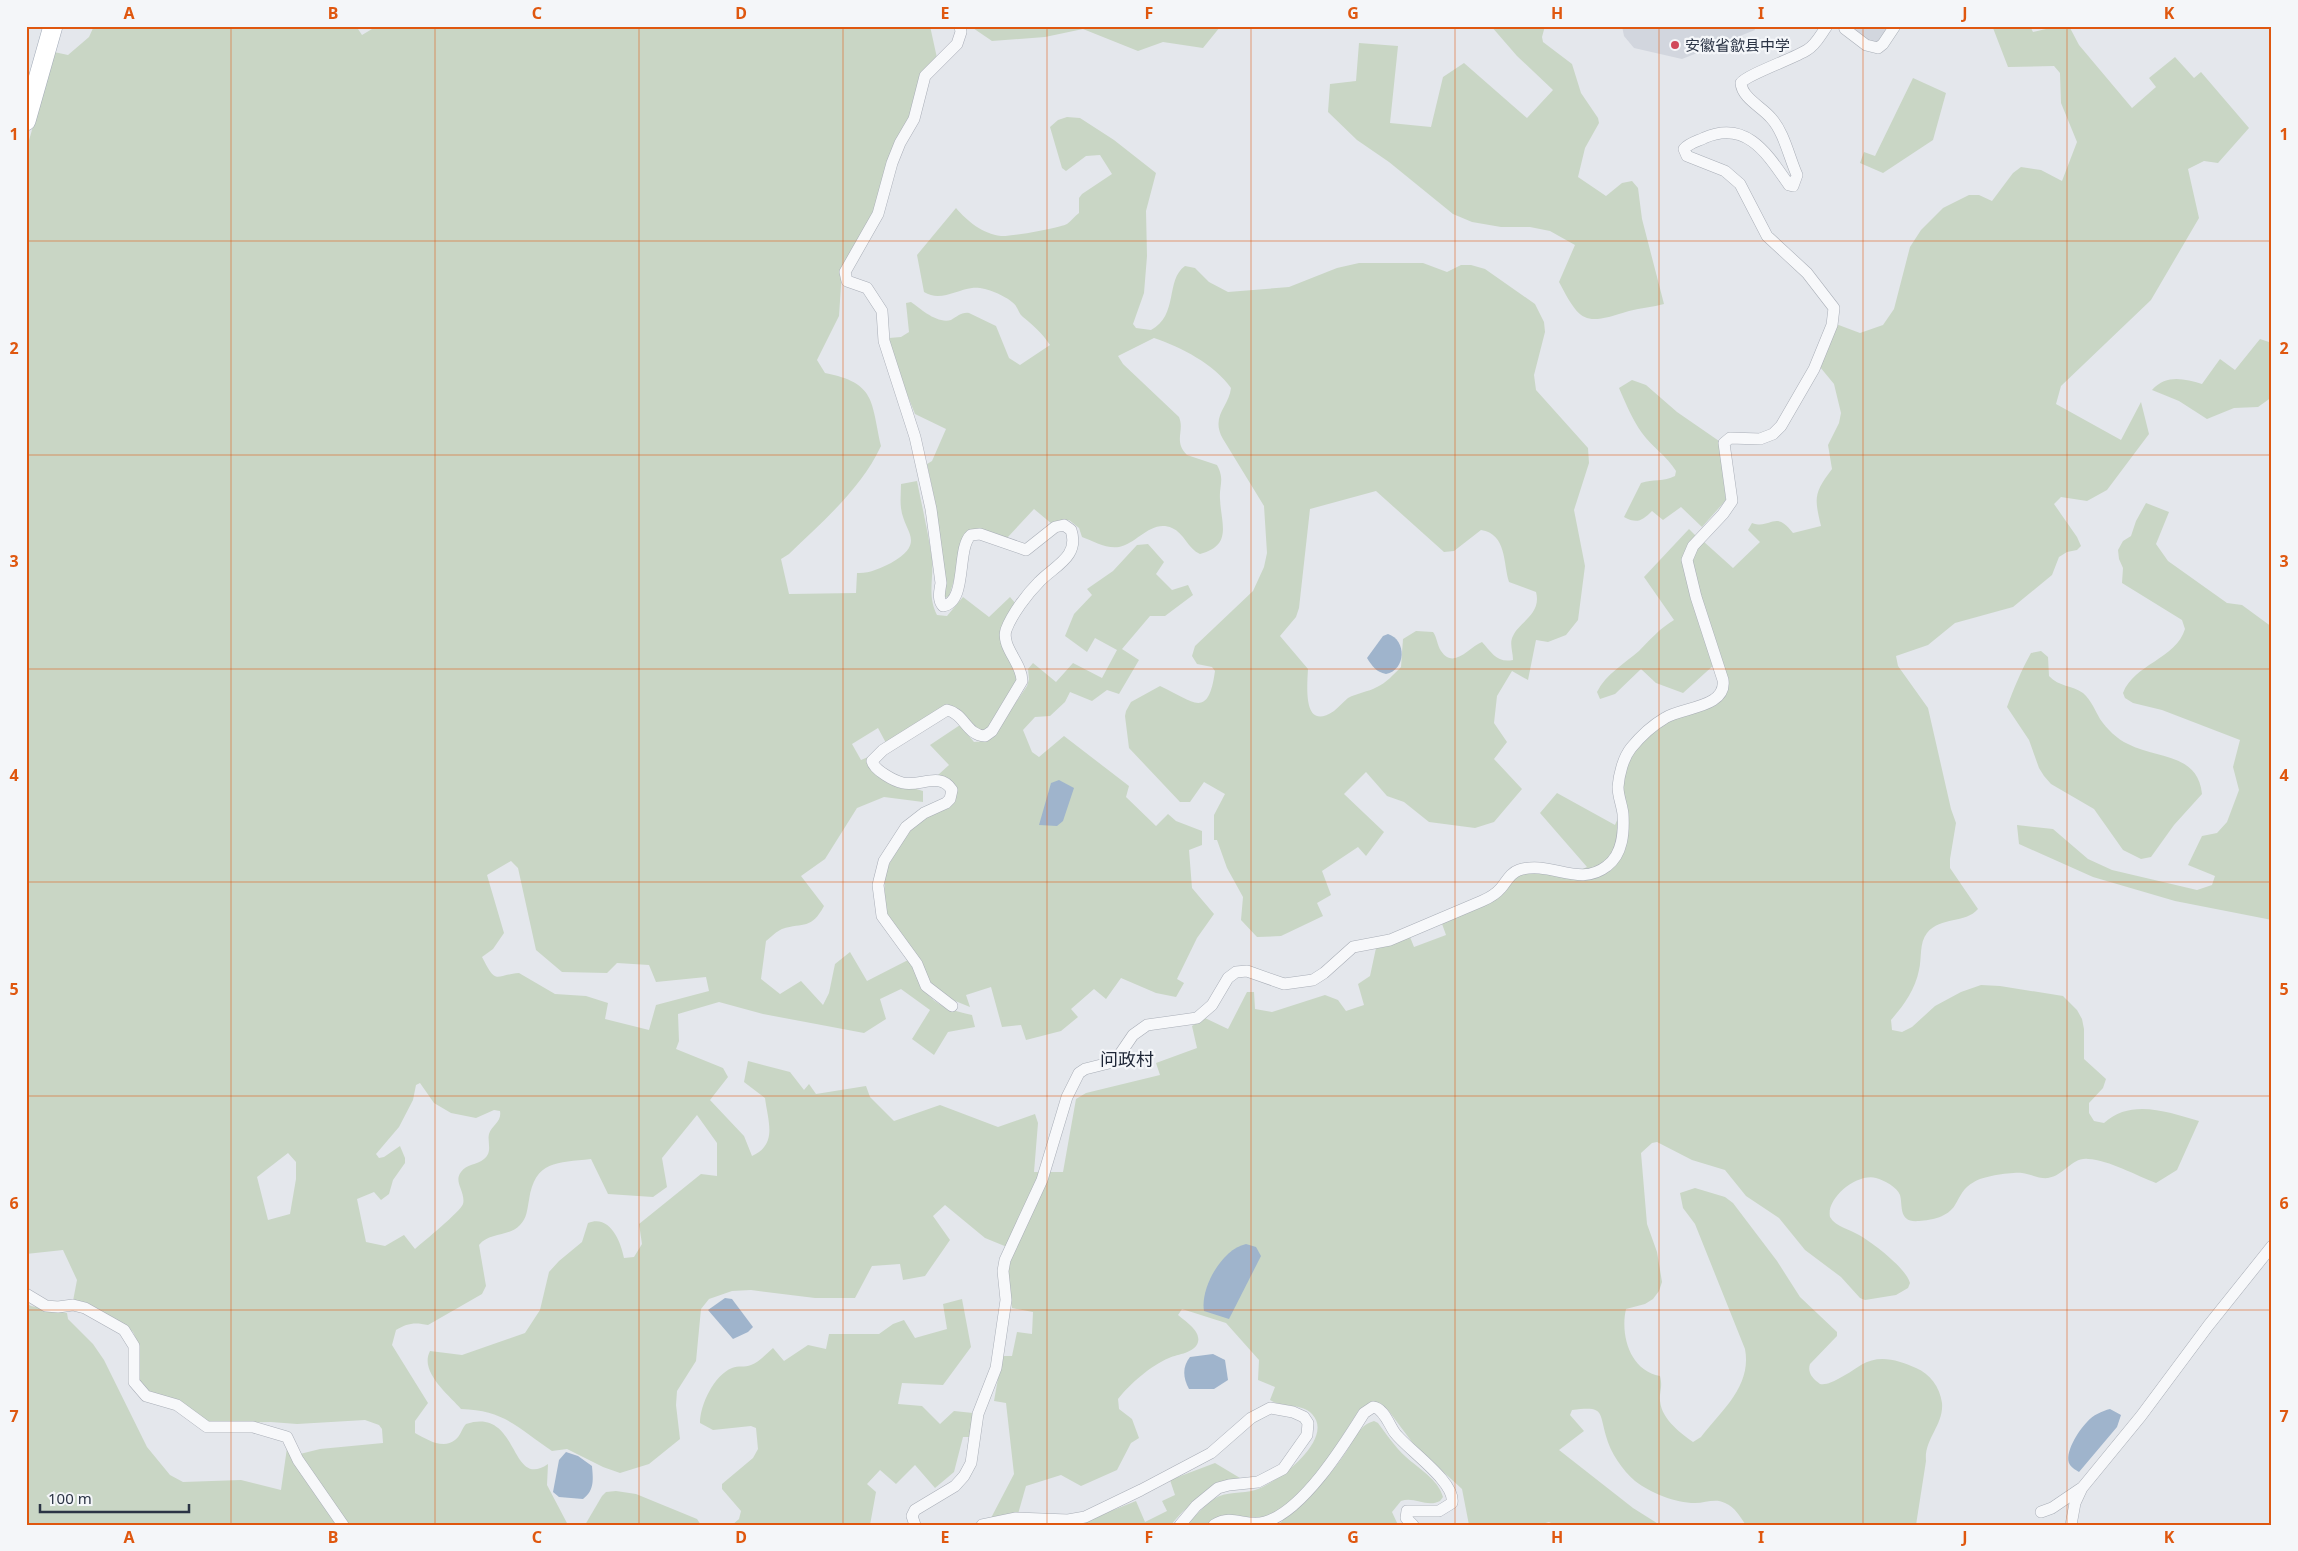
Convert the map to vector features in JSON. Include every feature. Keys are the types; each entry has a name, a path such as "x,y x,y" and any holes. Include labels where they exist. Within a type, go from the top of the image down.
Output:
{"main road":[{"path":"26,121 54,26"}],"street":[{"path":"952,1006 926,986 917,964 882,916 878,884 884,861 906,827 924,813 946,803 951,796 952,790 946,783 937,780 903,783 876,769 872,761 883,750 947,710 958,714 976,735 985,736 992,731 1022,681 1020,669 1005,640 1007,629 1033,588 1068,557 1073,542 1071,530 1060,524 1026,550 980,534 971,535 964,545 964,560 956,594 949,604 943,606 941,604 939,595 942,582 931,509 915,437 884,341 882,311 867,288 850,283 846,278 846,272 878,214 892,163 900,142 914,119 925,76 958,44 961,32 960,26"},
{"path":"914,1525 912,1516 915,1510 955,1486 964,1476 971,1463 978,1414 996,1368 1006,1300 1005,1260 1042,1180 1067,1097 1080,1073 1085,1069 1118,1058 1133,1035 1147,1025 1197,1018 1212,1005 1228,978 1236,972 1247,971 1284,984 1312,980 1324,973 1353,947 1390,940 1482,901 1495,894 1514,872 1528,868 1542,868 1587,876 1607,866 1617,855 1622,841 1623,813 1618,788 1629,750 1636,741 1665,717 1711,702 1722,691 1723,680 1687,564 1689,552 1732,501 1724,443 1730,438 1763,438 1773,434 1781,426 1814,369 1832,325 1834,308 1807,274 1767,236 1740,184 1724,171 1687,156 1684,149 1718,133 1729,132 1740,135 1760,146 1789,185 1793,186 1797,175 1776,126 1770,116 1743,90 1741,83 1749,76 1764,71 1807,50 1827,26"},
{"path":"1844,26 1845,29 1866,45 1878,48 1896,26"},
{"path":"2071,1525 2075,1503 2082,1488 2135,1424 2272,1246"},
{"path":"26,1294 46,1306 58,1308 73,1305 85,1308 124,1330 134,1346 134,1382 146,1396 177,1405 207,1427 253,1427 287,1437 298,1460 343,1525"},
{"path":"1214,1525 1228,1519 1257,1524 1284,1514 1327,1468 1364,1413 1373,1407 1380,1409 1401,1440 1444,1481 1452,1492 1452,1504 1442,1510 1407,1510 1406,1518 1413,1525"},
{"path":"982,1525 1016,1518 1068,1520 1085,1517 1211,1453 1251,1418 1270,1408 1294,1412 1304,1417 1308,1423 1307,1435 1283,1469 1258,1482 1218,1488 1196,1506 1180,1525"},
{"path":"2041,1512 2052,1508 2082,1488"}],"shaded area":[{"name":"安徽省歙县中学","path":"1622,26 1753,26 1755,30 1682,59 1634,48 1624,36"},
{"path":"1847,26 1890,26 1878,43 1870,43"}],"green space":[{"path":"94,26 356,26 362,35 377,26 930,26 937,58 911,115 881,198 842,270 839,316 817,360 825,373 854,382 868,396 881,446 873,462 852,491 789,554 781,559 789,594 856,593 857,573 879,569 902,556 908,549 911,537 901,508 901,484 917,481 932,558 932,601 937,615 947,616 963,597 989,617 1010,597 1016,604 1000,642 1012,661 1016,683 992,724 985,731 980,731 964,714 951,707 886,743 878,728 852,744 861,760 868,757 896,783 923,791 923,802 884,797 857,808 825,859 801,876 824,906 811,922 782,929 766,941 761,979 780,994 801,981 823,1005 829,993 835,964 850,952 867,981 910,959 925,991 938,1003 947,1008 972,1015 975,1027 948,1032 934,1055 912,1039 930,1010 901,989 880,999 886,1019 864,1033 763,1014 719,1002 678,1014 679,1041 676,1049 723,1068 728,1077 710,1100 744,1136 752,1156 765,1145 768,1139 769,1124 765,1098 744,1082 748,1061 790,1072 804,1090 809,1084 816,1094 866,1086 870,1097 894,1121 940,1105 998,1127 1035,1114 1038,1123 1034,1172 1042,1172 1007,1247 985,1238 945,1205 933,1216 950,1240 925,1276 903,1280 900,1264 872,1266 855,1298 815,1298 751,1290 732,1291 709,1299 701,1309 696,1361 677,1391 676,1405 680,1439 649,1464 620,1473 603,1467 567,1449 552,1451 520,1428 500,1417 476,1410 461,1409 432,1375 428,1359 430,1351 462,1355 525,1333 540,1310 549,1272 582,1242 588,1223 596,1221 608,1226 617,1238 624,1258 634,1257 642,1244 639,1224 701,1174 717,1176 717,1143 697,1115 662,1158 667,1187 653,1197 608,1194 591,1159 558,1163 542,1171 536,1177 532,1187 524,1220 515,1229 488,1238 479,1245 486,1286 482,1294 428,1325 411,1324 396,1330 392,1345 428,1403 415,1421 415,1433 440,1444 445,1444 457,1439 466,1424 483,1422 496,1426 526,1467 535,1469 548,1464 547,1485 568,1525 349,1525 300,1454 320,1449 383,1443 382,1429 379,1425 365,1420 297,1424 271,1422 209,1423 146,1390 138,1380 137,1341 133,1332 121,1322 87,1304 73,1301 77,1280 63,1250 26,1254 26,151 54,52 68,55 89,37","holes":["511,861 518,868 536,950 562,972 607,973 617,963 649,965 656,982 706,977 709,991 656,1005 649,1030 605,1019 608,1003 586,996 555,994 519,973 497,977 491,972 482,957 493,949 504,933 487,875","420,1083 434,1103 451,1113 476,1118 494,1110 500,1111 500,1118 490,1131 487,1156 481,1161 466,1167 461,1172 458,1180 463,1195 463,1204 449,1220 415,1249 404,1235 385,1246 366,1242 357,1199 374,1192 381,1200 389,1194 393,1180 405,1163 405,1158 400,1146 384,1157 379,1158 376,1154 399,1127 413,1100 416,1085","288,1153 296,1162 296,1179 290,1214 268,1220 257,1177"]},
{"path":"970,26 1220,27 1203,48 1163,42 1138,51 1083,29 1045,37 992,41"},
{"path":"1491,26 1545,26 1542,37 1543,42 1572,64 1581,93 1598,118 1599,123 1585,148 1578,177 1606,196 1622,183 1632,181 1638,188 1642,219 1664,304 1603,318 1593,319 1579,313 1559,282 1575,245 1550,231 1530,227 1501,227 1472,222 1453,214 1389,162 1357,140 1328,112 1330,84 1356,81 1359,43 1398,46 1390,123 1431,127 1443,77 1464,63 1527,118 1553,90 1517,56"},
{"path":"1995,26 2030,26 2033,32 2059,26 2069,26 2079,45 2132,108 2156,87 2149,78 2175,57 2194,78 2201,72 2249,128 2218,163 2204,161 2188,169 2199,218 2151,300 2061,386 2056,404 2121,440 2141,402 2149,434 2107,490 2087,501 2061,497 2054,504 2077,537 2081,546 2077,550 2067,552 2059,557 2052,575 2013,607 1955,623 1928,645 1896,656 1898,666 1928,708 1951,809 1956,823 1950,868 1978,909 1967,917 1939,924 1924,937 1915,984 1905,1003 1891,1020 1892,1030 1902,1032 1912,1027 1935,1006 1961,992 1981,985 2000,986 2063,996 2077,1010 2082,1019 2084,1059 2106,1079 2103,1088 2089,1103 2089,1113 2094,1121 2104,1123 2115,1115 2126,1111 2150,1109 2199,1121 2177,1170 2156,1183 2105,1162 2082,1159 2054,1177 2042,1178 2017,1173 1991,1176 1970,1184 1952,1209 1944,1215 1934,1219 1919,1221 1912,1221 1905,1217 1900,1195 1890,1184 1876,1178 1860,1179 1844,1188 1838,1195 1830,1210 1830,1217 1839,1226 1859,1235 1896,1263 1910,1283 1908,1288 1896,1295 1865,1300 1860,1298 1841,1277 1805,1250 1779,1218 1746,1196 1725,1170 1692,1160 1657,1142 1652,1143 1641,1153 1647,1224 1657,1252 1662,1282 1659,1291 1653,1299 1645,1304 1626,1309 1626,1340 1634,1359 1641,1367 1650,1373 1660,1376 1660,1403 1670,1422 1693,1442 1701,1437 1726,1407 1740,1386 1746,1362 1745,1349 1695,1224 1683,1208 1680,1193 1695,1188 1725,1197 1733,1203 1777,1261 1800,1297 1837,1332 1837,1336 1810,1364 1810,1373 1817,1382 1820,1384 1829,1383 1868,1362 1889,1359 1916,1368 1934,1382 1941,1397 1942,1411 1926,1453 1916,1525 1746,1525 1729,1505 1714,1501 1687,1503 1679,1501 1656,1493 1635,1481 1618,1461 1611,1448 1601,1416 1595,1410 1582,1409 1572,1410 1570,1415 1584,1431 1559,1450 1633,1508 1660,1525 1555,1525 1549,1522 1538,1525 1469,1525 1462,1489 1415,1446 1388,1410 1376,1402 1371,1402 1359,1410 1320,1471 1286,1506 1270,1517 1251,1519 1236,1515 1222,1515 1206,1525 1186,1525 1218,1496 1255,1490 1289,1470 1310,1447 1316,1436 1317,1424 1312,1414 1303,1408 1280,1404 1270,1400 1275,1387 1258,1380 1259,1360 1226,1323 1182,1309 1178,1315 1195,1330 1198,1342 1190,1351 1162,1361 1128,1387 1118,1399 1119,1409 1132,1419 1139,1438 1131,1443 1117,1470 1081,1486 1061,1475 1026,1486 1018,1514 991,1518 1014,1474 1006,1403 994,1401 1002,1356 1012,1356 1017,1332 1032,1334 1033,1312 1012,1308 1008,1273 1013,1249 1046,1172 1063,1172 1076,1099 1086,1093 1160,1075 1156,1063 1197,1048 1192,1026 1205,1018 1228,1029 1247,992 1254,992 1255,1009 1272,1012 1325,995 1338,1000 1346,1011 1364,1005 1358,984 1370,976 1376,948 1410,937 1414,947 1446,935 1441,921 1479,907 1507,873 1578,871 1587,867 1540,813 1557,793 1615,825 1620,807 1623,776 1629,760 1637,747 1649,735 1677,717 1722,696 1692,570 1692,555 1703,541 1733,568 1760,542 1748,530 1752,523 1782,522 1793,533 1821,526 1817,508 1817,496 1832,469 1828,445 1839,423 1841,413 1834,384 1820,367 1836,324 1860,333 1883,325 1894,309 1910,247 1921,230 1943,208 1969,195 1979,195 1992,201 2013,173 2021,167 2041,170 2062,181 2077,142 2061,103 2060,73 2054,66 2008,67 1993,28"},
{"path":"1913,78 1946,93 1933,140 1883,173 1860,163 1864,152 1875,156"},
{"path":"1067,117 1080,118 1114,140 1156,173 1146,211 1147,256 1144,293 1133,324 1136,328 1151,330 1160,324 1169,307 1175,280 1185,266 1195,268 1209,282 1228,292 1289,287 1337,268 1359,263 1423,263 1447,272 1461,265 1471,265 1485,269 1535,304 1544,322 1545,332 1534,375 1536,390 1588,448 1589,463 1574,510 1585,566 1578,620 1566,635 1548,642 1536,640 1528,680 1512,671 1497,696 1494,723 1507,742 1494,759 1522,789 1494,822 1475,828 1429,822 1404,802 1387,796 1366,772 1344,794 1384,832 1366,856 1358,847 1322,871 1331,895 1317,903 1323,916 1281,936 1257,937 1241,920 1243,897 1227,868 1217,840 1214,840 1214,815 1225,794 1204,782 1190,802 1180,802 1129,748 1125,716 1131,702 1160,686 1197,703 1203,702 1208,697 1215,671 1212,667 1197,664 1192,656 1195,646 1253,591 1264,567 1267,553 1264,506 1223,439 1218,424 1231,388 1224,379 1196,357 1154,338 1118,356 1123,364 1179,417 1181,427 1180,441 1187,455 1217,465 1221,479 1220,499 1223,532 1217,545 1200,554 1192,549 1176,530 1164,526 1151,529 1126,545 1109,547 1082,537 1079,528 1069,520 1052,524 1034,509 1007,538 969,533 949,596 945,598 935,501 927,464 932,461 946,429 915,414 889,349 889,338 901,337 909,332 906,303 911,302 940,320 951,320 961,314 969,313 996,326 1009,358 1020,365 1050,345 1038,330 1021,315 1014,304 999,294 977,288 942,296 930,295 924,292 917,255 956,208 976,226 988,233 1001,236 1024,234 1063,226 1079,213 1079,198 1082,194 1112,174 1100,155 1086,156 1066,171 1062,168 1050,127 1058,120","holes":["1376,491 1444,552 1454,551 1481,530 1489,533 1500,543 1509,582 1536,592 1537,600 1533,612 1516,631 1512,639 1513,660 1499,659 1482,642 1462,656 1451,658 1441,651 1433,632 1416,631 1403,639 1401,667 1387,681 1374,689 1348,698 1334,711 1324,716 1317,716 1312,712 1309,705 1308,669 1280,636 1296,617 1299,608 1310,509"]},
{"path":"2260,339 2272,343 2272,397 2258,407 2234,408 2207,419 2179,401 2152,390 2164,382 2176,379 2202,384 2220,359 2235,370"},
{"path":"1632,380 1646,385 1677,412 1719,441 1726,500 1702,527 1681,507 1663,520 1652,511 1636,521 1624,517 1641,483 1671,478 1675,476 1676,471 1642,433 1629,411 1619,388"},
{"path":"2146,503 2169,512 2156,544 2168,561 2227,603 2242,605 2272,627 2272,920 2175,901 2093,877 2019,844 2017,825 2053,829 2088,859 2112,870 2197,890 2212,885 2215,876 2188,865 2202,836 2217,833 2227,822 2239,790 2233,767 2240,740 2162,710 2133,703 2125,698 2123,693 2128,683 2136,675 2173,648 2185,629 2182,620 2122,583 2123,568 2118,550 2123,541 2131,536 2136,521"},
{"path":"1689,529 1696,536 1683,555 1716,663 1683,693 1656,683 1641,669 1615,694 1600,699 1597,692 1605,680 1659,631 1674,620 1644,577"},
{"path":"1148,544 1164,562 1156,574 1172,590 1188,585 1193,595 1165,616 1150,616 1122,649 1139,660 1119,694 1107,690 1092,701 1070,692 1065,702 1050,716 1035,717 1023,730 1032,752 1039,757 1064,736 1129,786 1126,797 1156,826 1168,814 1176,821 1202,831 1202,845 1189,850 1192,888 1214,914 1197,938 1177,979 1184,983 1176,997 1156,993 1121,978 1106,999 1094,989 1071,1009 1078,1017 1061,1031 1026,1040 1021,1025 1002,1027 991,987 966,995 970,1007 938,994 884,913 885,872 904,837 914,825 926,816 949,808 955,801 951,784 947,779 938,775 949,765 930,745 960,725 974,742 986,741 994,735 1027,686 1029,679 1028,669 1033,663 1056,682 1073,663 1102,678 1117,650 1095,638 1087,652 1065,636 1074,614 1092,595 1087,589 1113,571 1137,545"},
{"path":"2041,651 2048,657 2049,676 2057,682 2083,693 2091,702 2103,723 2116,737 2139,749 2174,759 2184,764 2193,771 2199,781 2202,794 2174,825 2151,857 2141,859 2123,850 2094,809 2051,784 2039,768 2029,740 2007,707 2031,653"},
{"path":"962,1299 971,1347 943,1385 902,1383 898,1404 922,1406 940,1424 954,1411 973,1413 969,1437 963,1437 954,1472 935,1488 915,1465 896,1484 880,1470 867,1484 876,1492 870,1525 732,1525 739,1519 741,1511 722,1489 722,1484 753,1458 758,1449 756,1428 751,1426 713,1430 700,1423 705,1400 719,1377 732,1368 754,1364 773,1348 784,1361 808,1345 826,1349 829,1334 879,1334 893,1324 904,1320 915,1338 947,1329 943,1304"},
{"path":"26,1303 31,1306 67,1313 68,1319 93,1344 104,1360 147,1447 170,1475 183,1482 241,1480 281,1490 287,1448 338,1525 26,1525"},
{"path":"1374,1421 1378,1423 1402,1453 1437,1485 1443,1497 1440,1501 1430,1503 1411,1500 1401,1501 1392,1512 1398,1525 1278,1525 1331,1472 1361,1429"},
{"path":"1215,1463 1245,1481 1204,1496 1188,1507 1171,1525 1076,1525 1136,1501 1145,1522 1167,1511 1162,1501 1175,1495 1170,1480"},
{"path":"616,1491 636,1494 697,1519 701,1525 585,1525 602,1496 606,1492"}],"water":[{"path":"1388,634 1399,642 1402,655 1397,667 1386,674 1375,668 1367,658 1383,636"},
{"path":"1059,780 1074,788 1063,821 1057,826 1039,825 1051,783"},
{"path":"1246,1244 1256,1247 1261,1256 1229,1319 1204,1311 1206,1292 1214,1271 1229,1253 1237,1247"},
{"path":"725,1298 732,1299 753,1327 748,1332 733,1339 708,1310"},
{"path":"1213,1354 1225,1360 1228,1380 1214,1389 1189,1389 1184,1373 1190,1357"},
{"path":"2110,1409 2121,1415 2117,1427 2079,1472 2071,1466 2068,1460 2073,1442 2089,1420"},
{"path":"566,1452 578,1456 592,1466 593,1480 590,1492 583,1499 559,1497 553,1492 559,1460"}],"place":[{"name":"安徽省歙县中学","path":"1675,45"}],"district":[{"name":"问政村","path":"1127,1059"}]}
